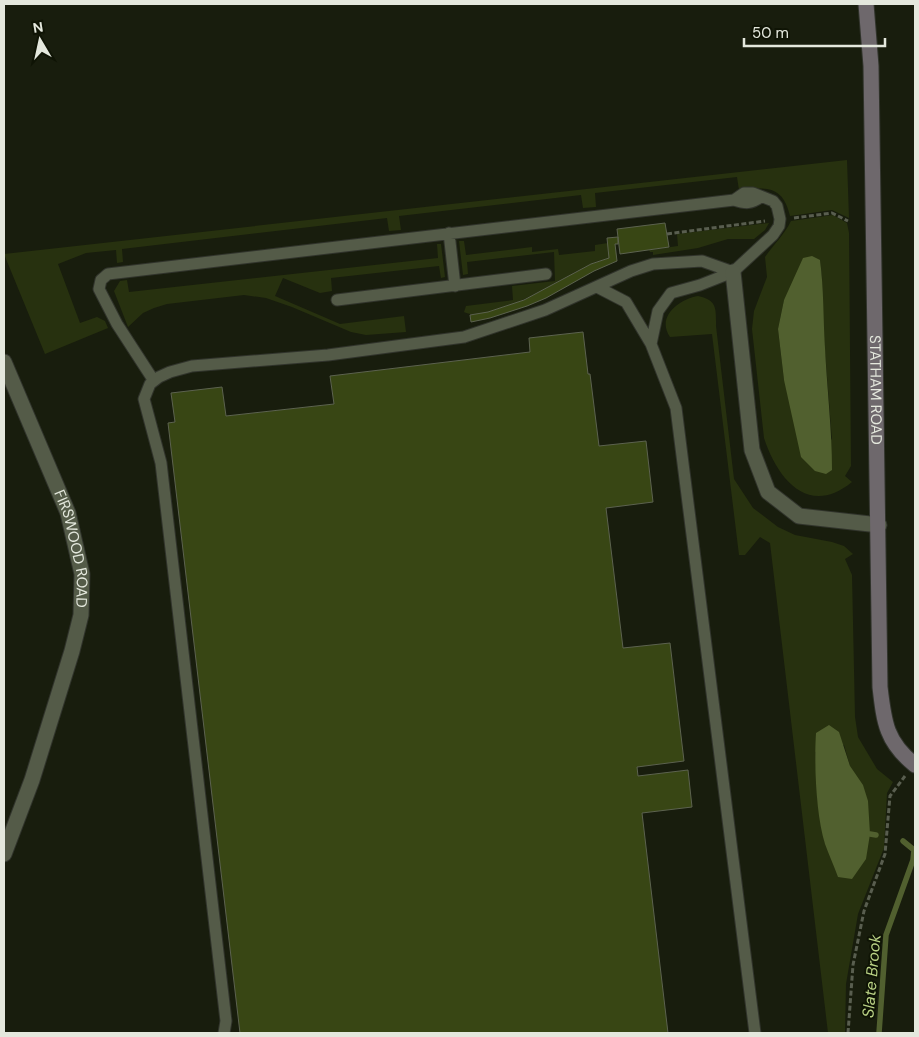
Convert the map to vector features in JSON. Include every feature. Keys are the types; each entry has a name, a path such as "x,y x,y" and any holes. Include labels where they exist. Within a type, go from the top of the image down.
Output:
{"street":[{"name":"STATHAM ROAD","path":"866,4 871,76 880,688 883,715 890,738 900,752 915,765"},
{"path":"733,272 752,450 768,492 799,516 878,525"},
{"name":"FIRSWOOD ROAD","path":"4,362 68,513 82,574 81,615 72,651 32,780 4,854"}],"lane":[{"path":"154,381 116,324 99,289 101,280 108,274 734,200 744,193 753,193 773,201 778,206 780,220 779,226 773,235 733,272 700,285 670,293 658,312 651,344"},
{"path":"449,233 456,286"},
{"path":"224,1033 226,1021 161,463 144,399 150,384 170,372 192,366 328,354 464,337 545,310 631,271 653,264 702,260 733,272"},
{"path":"336,300 546,274"},
{"path":"597,287 626,302 651,344 676,408 755,1033"}],"path":[{"path":"667,234 832,213 848,221"},
{"path":"848,1033 853,965 864,911 885,854 890,796 915,765"}],"shaded area":[{"path":"847,160 849,218 832,210 790,216 783,198 778,193 772,190 757,188 739,190 737,177 595,193 596,207 583,208 581,195 399,216 401,230 389,231 387,218 122,249 123,262 117,263 116,250 86,253 58,264 80,323 97,317 105,321 108,328 45,354 4,254"},
{"path":"833,215 847,223 849,233 851,466 845,476 852,482 836,492 822,496 808,494 796,488 786,479 777,467 764,438 752,329 754,311 767,277 765,257 791,221","holes":["820,260 823,326 832,440 784,380 778,329 784,300"]},
{"path":"769,223 765,230 754,239 728,239 698,248 653,255 653,252 649,250 678,246 677,234"},
{"path":"459,241 464,241 466,255 532,247 532,252 558,249 559,255 595,251 595,245 608,243 609,258 591,264 509,306 491,312 476,314 464,312 466,306 513,300 512,286 555,281 554,252 467,262 468,274 463,275"},
{"path":"437,244 441,244 445,277 441,278 439,266 331,278 332,291 320,293 283,278 275,296 340,324 404,316 406,332 366,335 351,332 266,298 244,295 167,304 143,313 128,327 114,291 120,281 127,280 129,292 438,258"},
{"path":"812,256 820,260 822,282 832,455 832,470 826,474 815,471 801,457 784,380 778,329 784,300 803,258"},
{"path":"698,296 709,300 715,310 734,479 753,508 778,527 795,535 844,546 853,554 845,559 852,575 855,717 858,737 877,769 893,782 887,793 884,848 858,914 846,984 845,1033 828,1033 770,543 760,537 745,555 739,555 712,334 670,337 666,330 668,316 672,310 677,305","holes":["844,745 850,766 825,843 818,803 815,752"]},
{"path":"829,725 839,732 850,766 863,785 868,801 870,834 866,859 852,879 838,877 825,844 820,819 815,759 816,733"}],"building":[{"path":"665,223 669,247 620,254 617,229"},
{"path":"618,237 618,244 615,244 617,261 527,306 471,322 470,315 488,312 524,300 591,264 609,258 607,238"},
{"path":"583,332 599,446 646,441 653,502 606,508 623,648 670,643 684,761 637,767 638,776 688,770 692,807 642,813 668,1033 240,1033 168,423 175,422 171,393 222,387 226,416 334,404 330,376 530,352 529,338"}],"waterway":[{"path":"870,834 876,835"},
{"name":"Slate Brook","path":"879,1033 886,935 913,860 914,850 903,841"}]}
